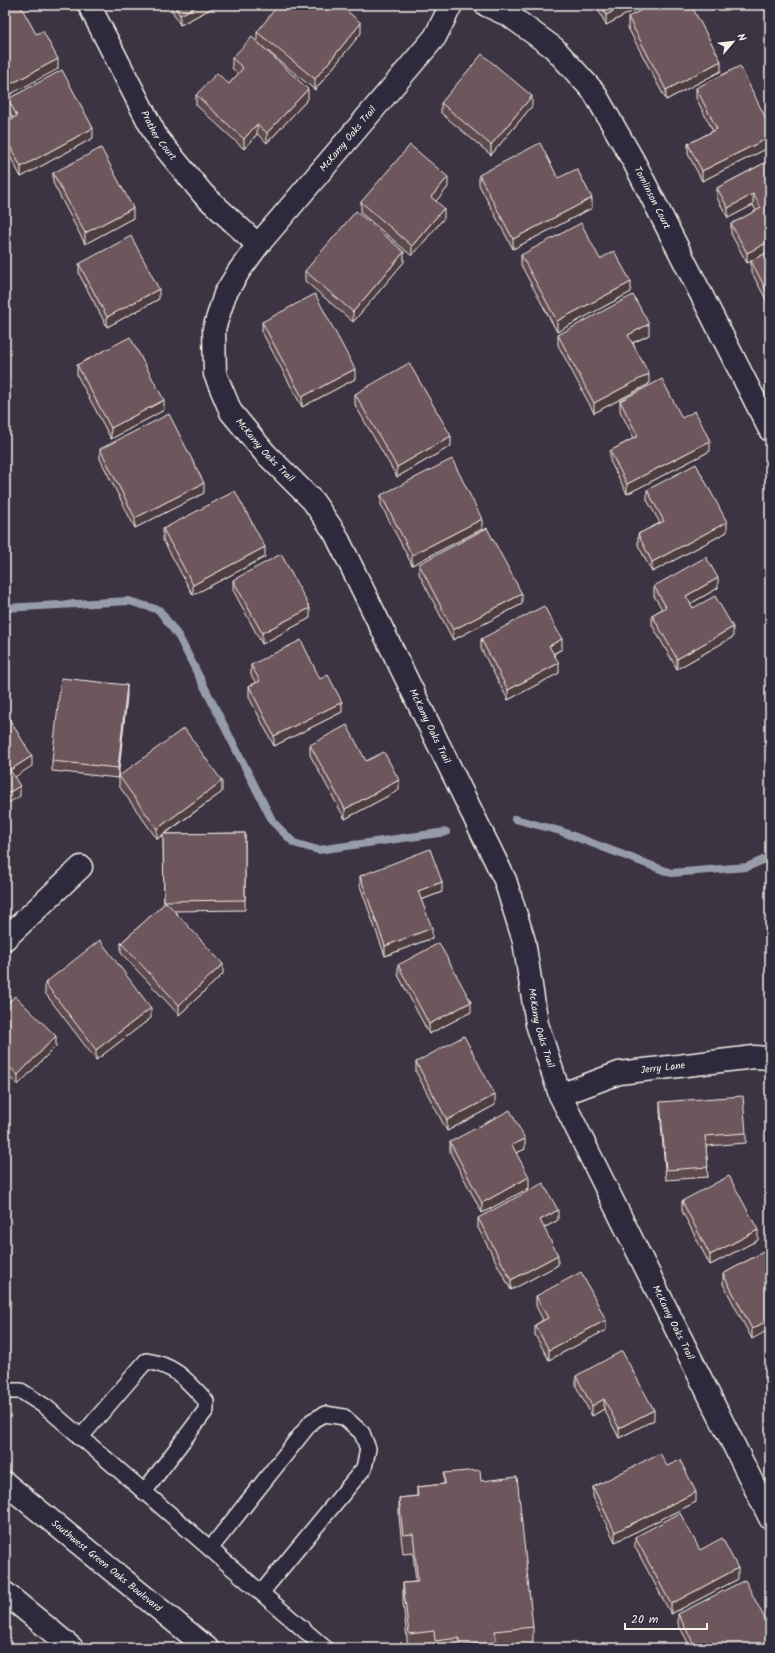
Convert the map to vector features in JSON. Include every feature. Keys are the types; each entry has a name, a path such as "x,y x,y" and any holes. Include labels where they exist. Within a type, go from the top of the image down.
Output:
{"street":[{"name":"Prather Court","path":"89,5 157,138 203,194 258,245"},
{"name":"McKamy Oaks Trail","path":"451,5 435,37 258,245 224,294 214,329 215,374 231,412 264,454 313,501 336,533 502,873 524,940 537,1024 560,1095 770,1518"},
{"name":"Tomlinson Court","path":"486,5 510,16 554,48 594,92 634,162 770,430"},
{"path":"5,939 81,867"},
{"name":"Jerry Lane","path":"560,1095 619,1073 754,1057 770,1058"},
{"name":"Southwest Green Oaks Boulevard","path":"5,1483 208,1648"},
{"path":"5,1593 72,1648"}],"lane":[{"path":"80,1438 146,1361 159,1362 184,1376 206,1401 206,1410 144,1492"},
{"path":"5,1391 21,1391 46,1407 80,1438 325,1648"},
{"path":"210,1549 312,1421 325,1414 344,1417 362,1433 368,1449 364,1468 261,1593"}],"building":[{"path":"5,5 20,5 36,34 43,31 58,59 5,87"},
{"path":"174,5 199,5 180,15"},
{"path":"278,5 340,5 361,23 315,79 257,32"},
{"path":"601,5 625,5 606,15"},
{"path":"651,5 691,5 721,61 666,90 628,17"},
{"path":"252,37 308,89 267,133 257,124 244,139 196,95 217,73 229,84 243,68 232,58"},
{"path":"482,54 532,96 491,145 441,103"},
{"path":"740,66 770,127 770,137 702,171 688,144 717,129 696,88"},
{"path":"62,70 93,128 21,167 5,137 5,122 17,116 8,99"},
{"path":"540,143 558,178 577,169 592,198 513,239 479,175"},
{"path":"410,145 448,177 431,197 444,208 412,246 361,202"},
{"path":"101,148 133,208 85,233 53,173"},
{"path":"770,160 770,241 747,253 731,224 761,208 753,194 728,208 717,188"},
{"path":"356,211 404,252 353,312 305,271"},
{"path":"581,223 600,259 614,251 631,282 557,321 521,255"},
{"path":"131,236 159,289 107,317 79,264"},
{"path":"770,251 770,297 751,261"},
{"path":"315,294 355,369 302,397 262,322"},
{"path":"633,295 649,324 628,335 649,374 594,403 558,335"},
{"path":"130,337 164,400 111,428 77,365"},
{"path":"409,363 451,436 397,467 355,394"},
{"path":"662,379 682,418 695,411 710,441 627,484 610,451 638,436 620,401"},
{"path":"169,414 204,483 135,518 100,449"},
{"path":"452,459 482,519 412,555 381,495"},
{"path":"696,464 727,522 652,562 638,534 664,521 647,490"},
{"path":"235,491 265,547 193,585 163,529"},
{"path":"487,528 522,594 453,630 419,564"},
{"path":"281,554 310,608 262,633 233,580"},
{"path":"706,557 718,578 686,596 693,608 715,596 733,627 677,659 652,615 666,607 654,586"},
{"path":"544,606 562,639 549,646 559,663 508,690 481,639"},
{"path":"301,640 320,679 328,675 342,702 274,736 249,686 260,681 251,665"},
{"path":"61,678 127,685 118,768 52,761"},
{"path":"5,712 32,756 10,770 20,786 5,795"},
{"path":"347,725 366,761 384,752 399,780 345,809 310,745"},
{"path":"184,728 222,781 157,829 119,776"},
{"path":"245,833 245,900 164,901 163,834"},
{"path":"430,849 442,882 418,891 432,928 385,946 360,876"},
{"path":"166,902 223,964 179,1005 121,943"},
{"path":"100,940 151,1008 96,1050 45,983"},
{"path":"439,943 471,1002 429,1024 398,965"},
{"path":"15,996 56,1036 18,1075 5,1063 5,1006"},
{"path":"464,1036 495,1095 447,1120 416,1062"},
{"path":"743,1096 746,1133 705,1136 708,1167 666,1170 660,1102"},
{"path":"510,1110 525,1139 512,1145 529,1177 482,1203 450,1142"},
{"path":"729,1176 758,1230 710,1255 682,1201"},
{"path":"543,1183 558,1210 540,1220 558,1255 511,1280 478,1218"},
{"path":"765,1251 770,1260 770,1319 752,1329 723,1274"},
{"path":"581,1272 606,1320 549,1350 535,1325 548,1318 536,1296"},
{"path":"622,1351 654,1410 619,1428 604,1399 592,1406 576,1376"},
{"path":"660,1453 667,1466 680,1460 696,1492 615,1532 593,1487"},
{"path":"480,1470 481,1481 517,1477 533,1627 495,1631 497,1642 459,1646 459,1638 435,1641 434,1631 409,1634 403,1583 418,1582 413,1534 403,1535 399,1498 418,1496 417,1487 445,1484 444,1473"},
{"path":"680,1513 700,1550 722,1538 738,1568 671,1604 635,1537"},
{"path":"745,1580 770,1629 770,1648 696,1648 678,1614"}],"waterway":[{"path":"5,608 129,601 159,610 179,637 273,822 294,843 318,850 446,832"},
{"path":"515,819 560,831 671,873 747,867 770,857"}]}
